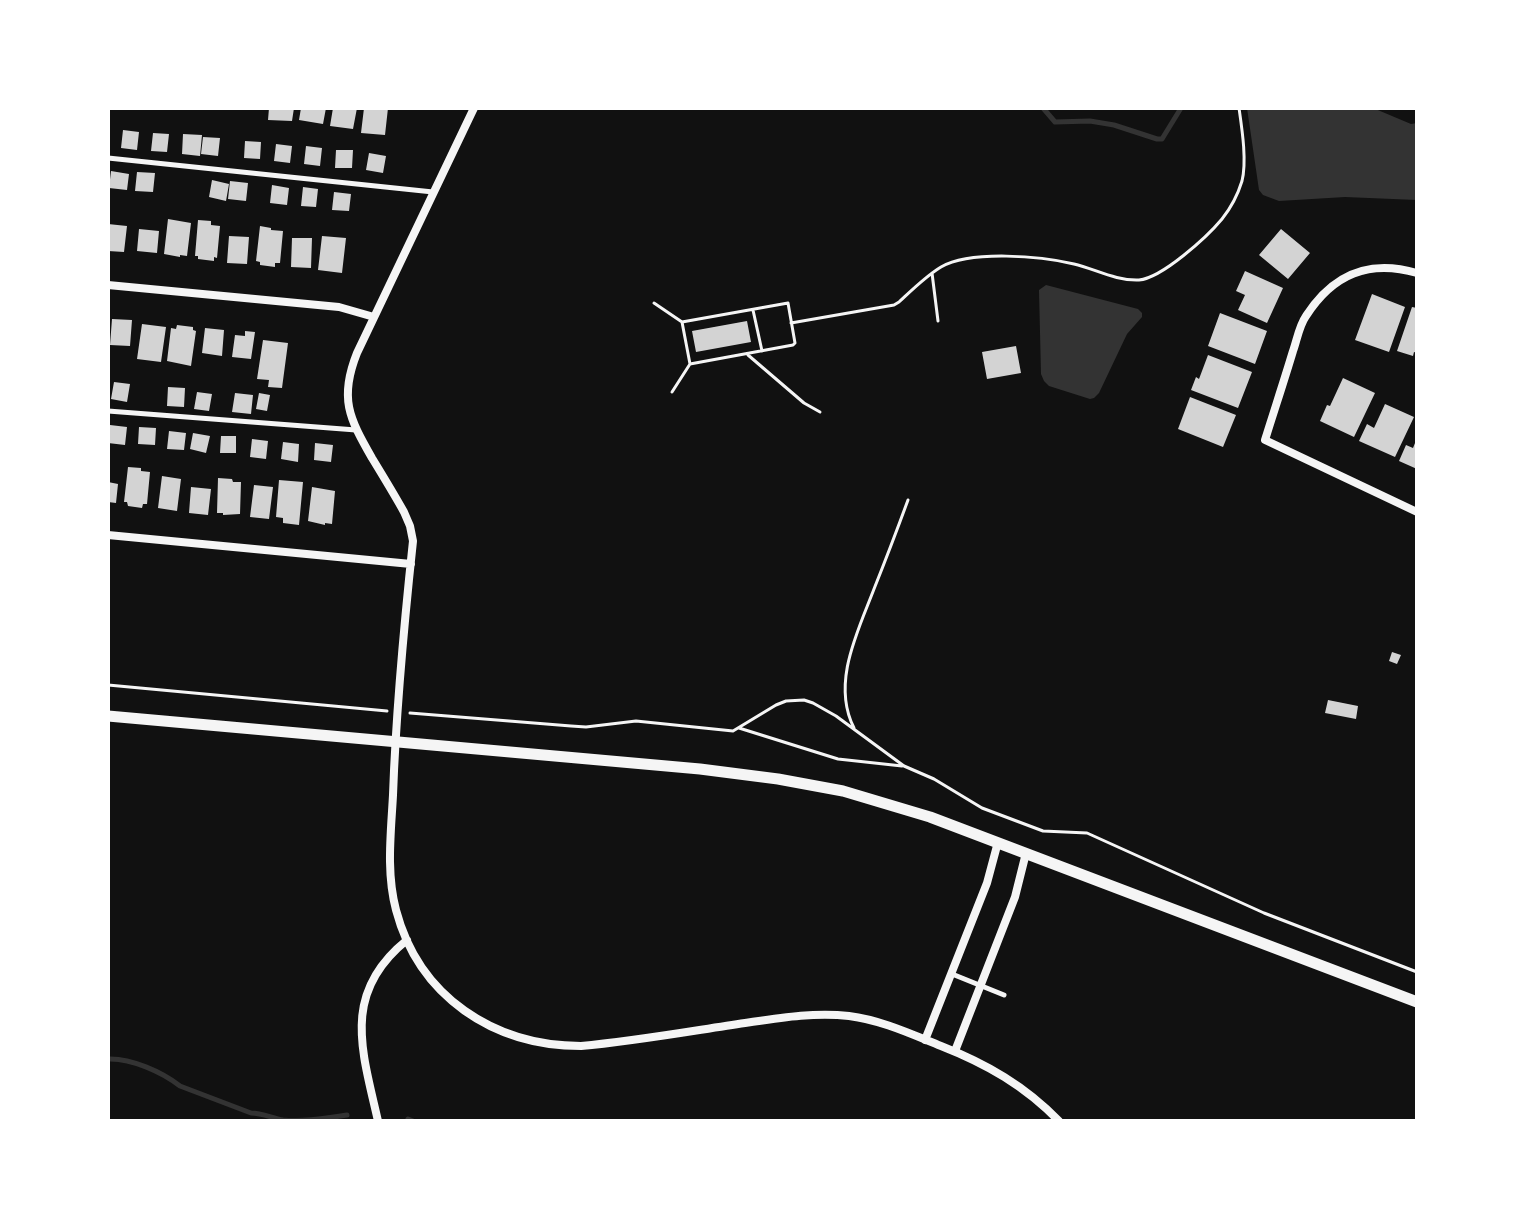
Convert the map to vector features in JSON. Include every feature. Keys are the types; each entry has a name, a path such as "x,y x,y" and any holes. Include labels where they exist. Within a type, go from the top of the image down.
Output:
{"street":[{"path":"474,108 350,370 348,404 356,430 404,512 413,541 395,742 390,875 396,908 407,940 420,964 436,985 463,1010 494,1028 537,1043 599,1045 793,1016 829,1014 882,1023 979,1062 1014,1082 1059,1121"},
{"path":"1417,273 1372,267 1347,275 1325,293 1304,318 1265,440 1417,512"},
{"path":"108,285 339,307 374,317"},
{"path":"108,535 411,564"},
{"path":"108,716 688,768 843,791 942,821 1417,1002"},
{"path":"925,1040 987,883 998,842"},
{"path":"955,1051 1015,897 1026,853"},
{"path":"378,1121 361,1040 365,997 372,979 386,960 407,940"}],"lane":[{"path":"108,158 434,192"},
{"path":"108,411 356,430"},
{"path":"951,974 1004,995"}],"path":[{"path":"791,323 894,305 932,273 959,260 1021,257 1075,264 1127,279 1147,278 1159,273 1222,219 1237,192 1243,165 1239,108"},
{"path":"932,273 938,321"},
{"path":"654,303 682,322 788,303 793,345 690,364"},
{"path":"753,310 762,351"},
{"path":"672,392 690,364 682,322"},
{"path":"747,354 804,403 820,412"},
{"path":"856,731 846,707 848,664 908,500"},
{"path":"739,728 838,759 904,766"}],"shaded area":[{"path":"1247,108 1373,108 1411,124 1417,123 1417,200 1345,197 1279,201 1263,195 1259,190"},
{"path":"1046,285 1138,309 1142,313 1127,334 1094,398 1049,386 1041,374 1039,290"}],"building":[{"path":"269,108 294,108 292,121 268,120"},
{"path":"301,108 326,108 323,124 299,120"},
{"path":"333,108 357,108 353,129 330,126"},
{"path":"364,108 388,108 385,135 361,133"},
{"path":"123,130 139,132 137,150 121,148"},
{"path":"153,133 169,134 167,152 151,151"},
{"path":"183,134 202,135 200,156 182,154"},
{"path":"203,137 220,138 218,156 201,154"},
{"path":"245,141 261,142 260,159 244,158"},
{"path":"276,144 292,146 290,163 274,161"},
{"path":"306,146 322,148 320,166 304,164"},
{"path":"336,150 353,150 352,168 335,168"},
{"path":"369,153 386,156 383,173 366,170"},
{"path":"111,171 129,174 127,190 109,188"},
{"path":"137,172 155,173 153,192 135,191"},
{"path":"212,180 229,184 226,201 209,197"},
{"path":"230,181 248,183 246,201 228,199"},
{"path":"272,185 289,188 287,205 270,203"},
{"path":"303,187 318,189 316,207 301,206"},
{"path":"334,192 351,194 349,211 332,210"},
{"path":"168,219 191,223 187,256 164,254"},
{"path":"198,220 211,221 211,225 220,226 217,258 214,257 214,261 195,256"},
{"path":"108,224 127,226 124,252 108,251"},
{"path":"260,226 283,231 280,263 275,263 275,267 260,265 256,261"},
{"path":"139,229 159,231 157,253 137,251"},
{"path":"1281,229 1310,253 1288,279 1259,255"},
{"path":"229,236 249,237 247,264 227,263"},
{"path":"322,236 346,238 342,273 318,270"},
{"path":"292,238 312,238 311,268 291,267"},
{"path":"1245,271 1283,288 1267,323 1238,310 1245,295 1236,291"},
{"path":"1372,294 1405,307 1389,352 1355,340"},
{"path":"1412,307 1417,308 1417,353 1414,352 1413,356 1397,351"},
{"path":"1220,313 1267,331 1255,364 1208,346"},
{"path":"112,319 132,320 130,346 110,345"},
{"path":"747,321 751,342 696,352 692,331"},
{"path":"142,324 166,327 161,362 137,359"},
{"path":"177,325 193,327 196,331 191,366 167,361 171,328 176,329"},
{"path":"205,328 224,330 222,356 202,353"},
{"path":"245,331 255,332 251,359 232,357 235,335 245,336"},
{"path":"263,340 288,343 282,388 268,387 269,380 257,379"},
{"path":"1016,346 1021,373 987,379 982,352"},
{"path":"1208,355 1252,372 1238,408 1191,390"},
{"path":"1343,378 1375,393 1354,437 1320,421"},
{"path":"114,382 130,384 127,402 111,399"},
{"path":"168,387 185,388 184,407 167,406"},
{"path":"197,392 212,394 209,411 194,409"},
{"path":"235,393 253,395 251,414 232,412"},
{"path":"259,393 270,395 267,411 256,409"},
{"path":"1190,397 1236,415 1223,447 1178,429"},
{"path":"1385,404 1414,417 1395,457 1359,441 1367,424 1374,428"},
{"path":"110,425 127,427 125,445 108,443"},
{"path":"139,427 156,428 155,445 138,444"},
{"path":"169,431 186,433 184,450 167,449"},
{"path":"193,433 210,436 206,453 190,449"},
{"path":"221,436 236,436 236,453 220,453"},
{"path":"1417,438 1417,469 1399,461 1406,445 1413,448"},
{"path":"252,439 268,441 266,459 250,457"},
{"path":"283,442 299,444 298,462 281,459"},
{"path":"315,443 333,445 331,462 314,460"},
{"path":"128,467 150,472 147,504 143,504 142,508 128,506 124,502"},
{"path":"162,476 181,479 177,511 158,508"},
{"path":"218,478 241,482 240,514 217,513"},
{"path":"279,480 303,482 299,525 283,523 283,518 276,517"},
{"path":"108,482 118,484 116,503 108,502"},
{"path":"254,485 273,487 269,519 250,517"},
{"path":"191,487 211,489 208,515 189,513"},
{"path":"312,487 335,491 332,524 308,521"},
{"path":"1392,652 1401,655 1397,664 1389,661"},
{"path":"1328,700 1358,706 1356,719 1325,713"}],"waterway":[{"path":"1043,108 1055,122 1090,121 1157,139 1162,139 1181,108"},
{"path":"108,1059 146,1067 180,1086 251,1113 283,1120 347,1115"},
{"path":"408,1119 413,1121"}]}
